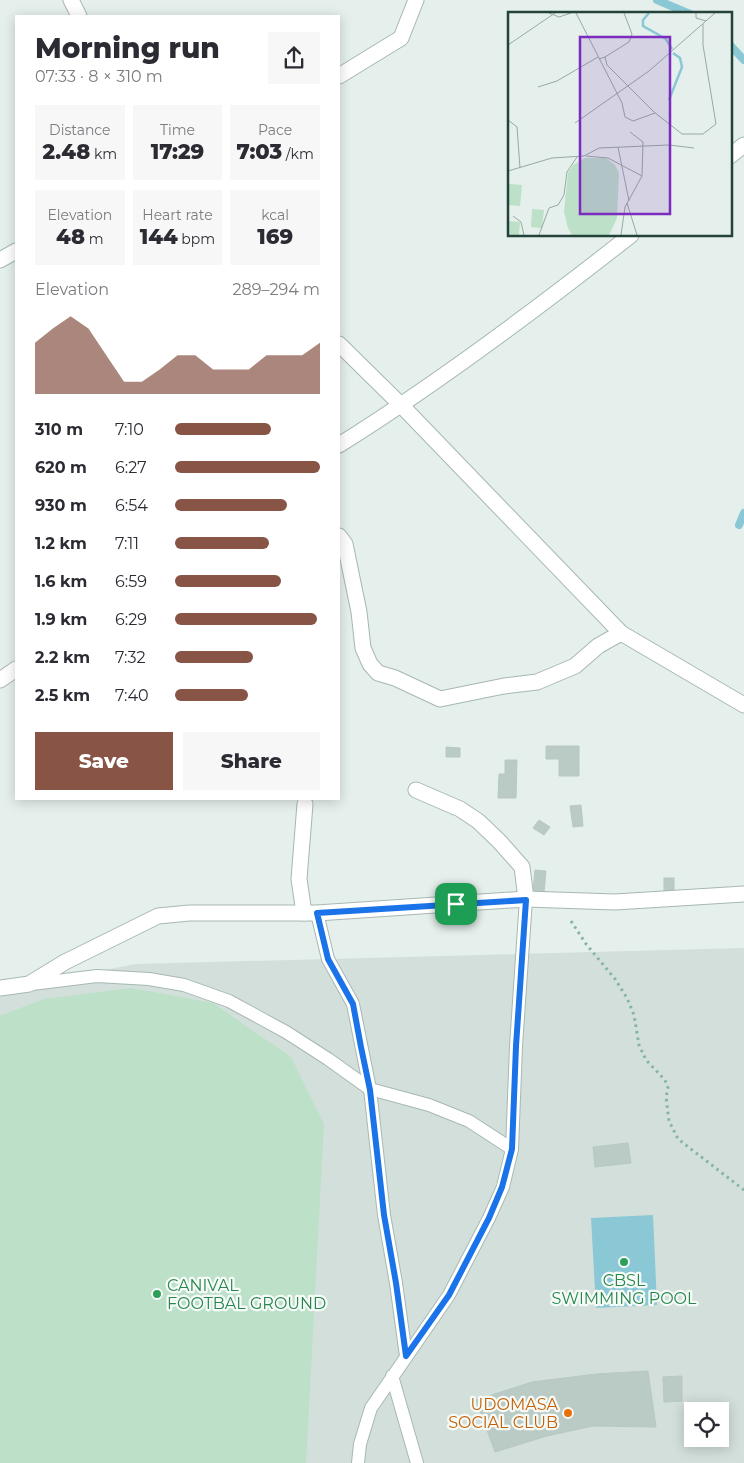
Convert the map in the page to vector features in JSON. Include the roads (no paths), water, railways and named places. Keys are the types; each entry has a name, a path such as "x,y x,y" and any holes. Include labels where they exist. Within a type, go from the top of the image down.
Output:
{"street":[{"path":"71,0 78,15"},
{"path":"340,75 401,38 416,0"},
{"path":"732,155 744,146"},
{"path":"340,444 402,406 630,236"},
{"path":"0,260 15,252"},
{"path":"340,345 402,406 621,632 744,705"},
{"path":"340,537 345,544 359,612 363,648 370,664 378,673 395,678 440,699 504,686 537,682 576,666 598,646 621,632"},
{"path":"0,680 15,669"},
{"path":"416,790 460,809 478,821 499,840 522,867 526,900"},
{"path":"305,804 299,879 311,913"},
{"path":"0,988 29,984 65,962 158,916 189,913 311,913 556,899 615,902 744,894"}],"lane":[{"path":"358,1463 360,1444 371,1408 449,1295 489,1218 502,1187 512,1149 516,1046 526,900"},
{"path":"311,913 328,959 353,1004 370,1090 384,1215 406,1356"},
{"path":"29,984 97,976 149,978 184,986 229,1001 286,1032 328,1059 370,1090 429,1105 469,1121 512,1149"},
{"path":"392,1376 418,1463"}],"water":[{"name":"CBSL SWIMMING POOL","path":"653,1215 657,1305 596,1308 591,1218"}],"waterway":[{"path":"657,0 685,12"},
{"path":"732,47 744,60"},
{"path":"739,525 744,513"}],"place":[{"name":"CBSL SWIMMING POOL","path":"624,1262"},
{"name":"CANIVAL FOOTBAL GROUND","path":"157,1294"},
{"name":"UDOMASA SOCIAL CLUB","path":"568,1413"}]}
